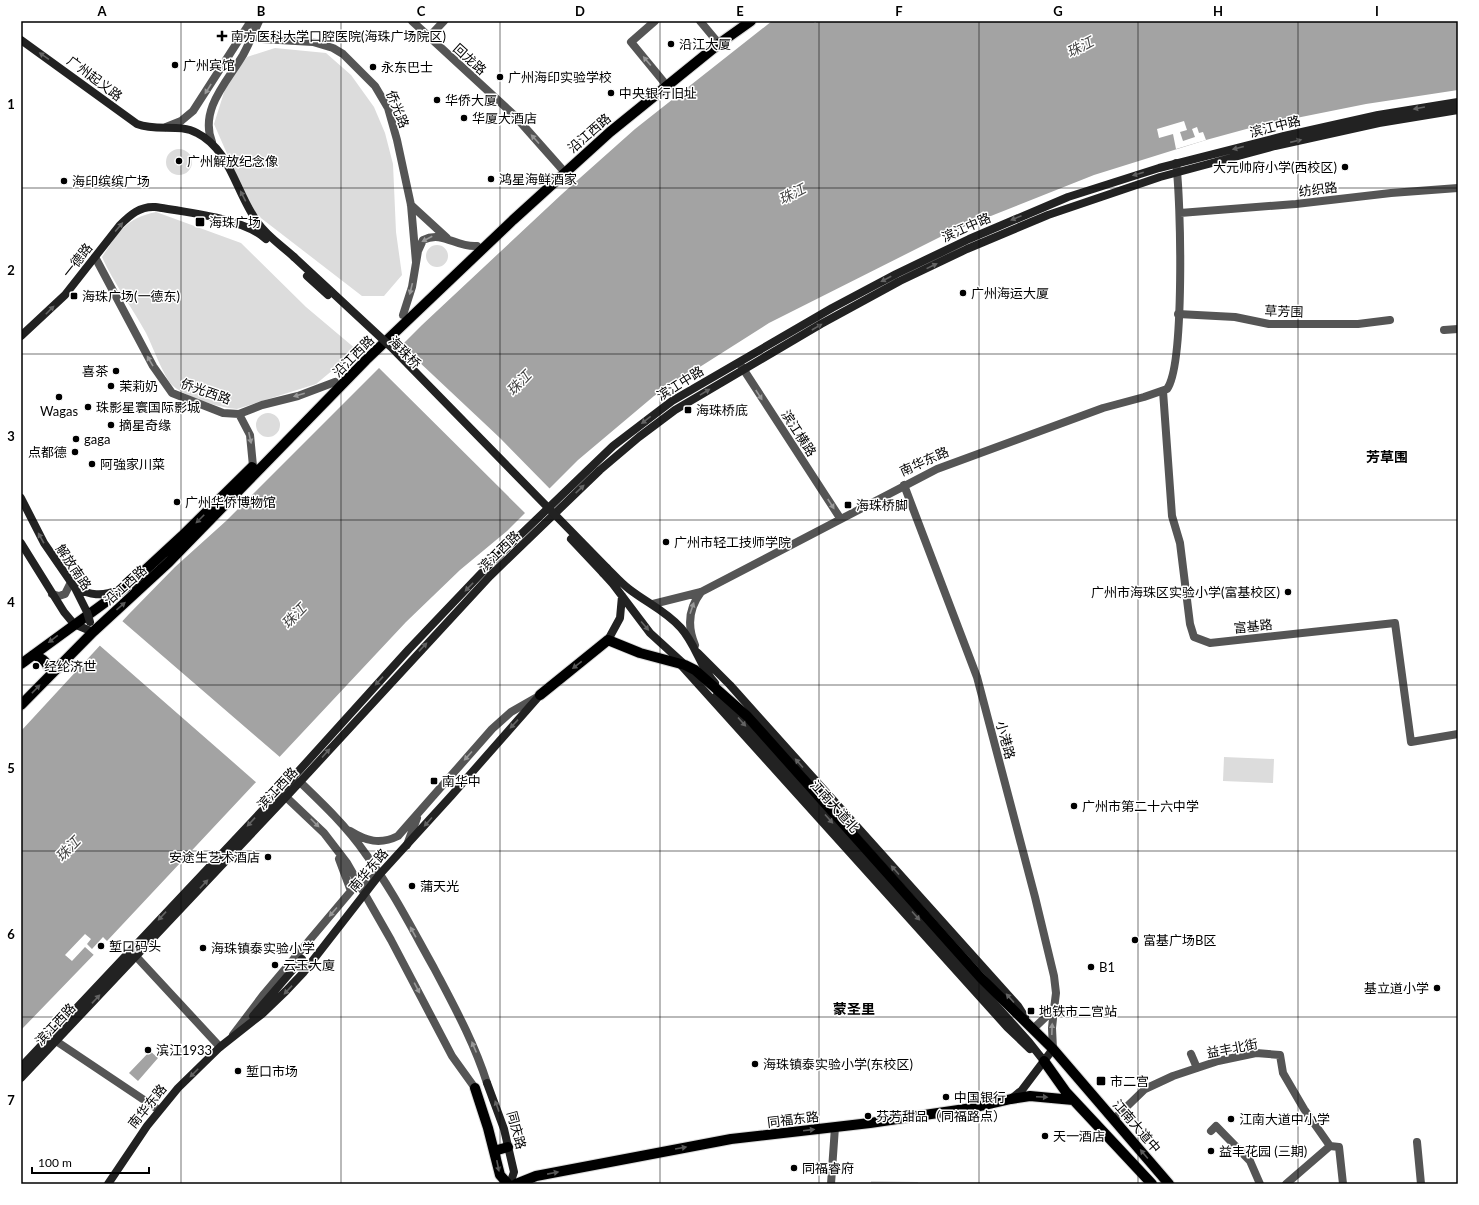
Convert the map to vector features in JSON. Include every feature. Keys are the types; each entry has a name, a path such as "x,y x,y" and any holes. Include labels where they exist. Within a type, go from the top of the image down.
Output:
{"main road":[{"path":"718,41 740,21"},
{"path":"718,41 751,21"},
{"name":"广州起义路","path":"21,40 75,77 125,116 146,128 185,128 196,132 212,142"},
{"name":"沿江西路","path":"21,664 129,585 182,536 403,315 561,168 663,81 718,41"},
{"name":"沿江西路","path":"21,705 93,632 169,562 356,370 518,215 604,137 718,41"},
{"name":"滨江中路","path":"549,513 613,446 651,416 700,384 864,291 969,239 1068,197 1176,164 1350,121 1458,102"},
{"name":"滨江中路","path":"549,513 644,433 675,410 861,302 967,249 1028,222 1082,202 1177,172 1338,131 1458,110"},
{"name":"海珠桥","path":"212,142 226,162 258,224 292,259"},
{"name":"海珠桥","path":"155,207 197,214 245,226 260,233 292,259 391,347 605,570"},
{"name":"一德路","path":"21,336 65,295 126,218 143,208 155,207"},
{"name":"解放南路","path":"21,498 44,543 73,585 87,612 93,632"},
{"name":"滨江西路","path":"21,1078 286,797 549,513"},
{"name":"滨江西路","path":"21,1066 287,783 409,649 492,563 549,513"},
{"path":"21,543 52,594 74,624 93,632"},
{"name":"江南大道北","path":"605,570 641,622 680,662 708,686 743,723 1029,1042 1044,1061"},
{"name":"江南大道北","path":"605,570 628,588 653,604 682,630 698,653 703,667 711,679 748,716 981,978 1053,1049"},
{"path":"73,585 92,595 100,595 107,594 129,585"},
{"name":"南华东路","path":"108,1184 159,1110 178,1088 232,1036 262,1014 304,973 362,890 380,874 406,846 540,695 608,640 620,618 622,610 622,595"},
{"path":"608,640 652,657 680,662 699,673 748,716"},
{"path":"698,653 730,685 1018,1006 1033,1029"},
{"path":"32,655 41,657 44,660 51,674"},
{"path":"232,1036 264,1004 302,959"},
{"path":"1011,1099 1022,1090 1053,1049"},
{"name":"江南大道中","path":"1053,1049 1170,1184"},
{"path":"1044,1061 1073,1100 1152,1184"},
{"name":"同庆路","path":"475,1088 500,1176 509,1184 514,1172 498,1110 487,1083"},
{"name":"同福东路","path":"516,1184 536,1176 731,1139 835,1127 972,1108 1030,1096 1073,1100"},
{"path":"494,1151 508,1147"}],"street":[{"path":"212,142 208,127 215,97 243,54 251,21"},
{"path":"158,129 174,124 188,117 259,21"},
{"name":"回龙路","path":"412,21 428,38 514,115 561,168"},
{"path":"428,38 444,21"},
{"path":"655,21 631,42 663,81"},
{"path":"700,21 718,41"},
{"name":"侨光路","path":"248,34 276,40 313,42 333,48 344,54 363,73 382,96 392,120 411,205 416,262"},
{"path":"1176,164 1180,213 1178,314"},
{"name":"纺织路","path":"1180,213 1296,204 1391,193 1458,188"},
{"path":"411,205 448,240"},
{"path":"403,315 412,287 420,244 423,240 434,236 467,247 477,246"},
{"name":"侨光西路","path":"95,257 153,366 172,393 224,413 239,414 262,405 298,396 335,382"},
{"name":"草芳围","path":"1178,314 1235,317 1269,324 1358,324 1390,320"},
{"name":"南华东路","path":"653,604 701,592 904,484 969,456 1103,408 1163,391 1170,384 1175,368 1178,314"},
{"path":"1444,330 1458,329"},
{"name":"滨江横路","path":"738,362 840,518"},
{"name":"富基路","path":"1163,391 1172,516 1180,543 1190,624 1194,637 1210,643 1395,623 1411,742 1458,734"},
{"path":"239,414 250,435 253,466"},
{"name":"小港路","path":"904,484 977,677 1033,889 1054,976 1056,993 1052,1028 1053,1049"},
{"path":"52,594 59,596 65,594 73,585"},
{"path":"698,653 689,623 692,608 701,592"},
{"path":"344,828 370,841 386,841 402,832 492,729 511,712 540,695"},
{"path":"475,1088 449,1050 406,967 362,890 332,842 314,822 286,797 287,783 300,782 344,828 380,874 454,1006 472,1042 487,1083"},
{"path":"406,846 419,812"},
{"path":"332,842 348,879 351,892"},
{"path":"232,1036 257,1003 351,892 362,890"},
{"path":"130,950 220,1047"},
{"path":"1033,1029 1054,1009"},
{"path":"56,1041 159,1110"},
{"name":"益丰北街","path":"1114,1119 1145,1089 1173,1076 1218,1060 1256,1053 1280,1055 1283,1073 1304,1109 1330,1146"},
{"path":"1190,1054 1197,1068"},
{"path":"1211,1130 1216,1126 1250,1161 1260,1184"},
{"path":"831,1184 835,1127"},
{"path":"1417,1142 1421,1184"},
{"path":"1286,1184 1330,1146 1339,1147 1343,1184"}],"shaded area":[{"name":"海珠广场","path":"275,48 326,53 351,75 374,107 385,133 393,164 396,232 402,275 384,296 362,296 257,215 239,181 214,124 226,86 247,57"},
{"path":"179,149 189,152 192,162 189,172 179,175 169,172 166,162 169,152"},
{"name":"海珠广场","path":"156,212 241,243 306,307 357,350 316,384 237,409 203,401 178,390 172,385 165,375 146,333 112,277 102,257 118,234 130,223 137,218"},
{"path":"437,245 445,248 448,256 445,264 437,267 429,264 426,256 429,248"},
{"path":"268,413 276,417 280,425 276,433 268,437 260,433 256,425 260,417"},
{"path":"1224,757 1274,759 1273,783 1223,781"},
{"path":"871,1181 918,1182 918,1184 871,1184"}],"water":[{"name":"珠江","path":"772,21 813,21 815,23 818,21 1458,21 1458,90 1366,104 1261,125 1206,140 1094,175 948,233 769,323 654,396 578,460 507,531 460,570 406,622 107,941 21,1030 21,731 129,614 175,567 226,521 422,325 562,194 635,129"},
{"path":"150,1051 158,1058 138,1081 129,1073"}],"pier":[{"path":"1184,121 1187,130 1180,132 1183,141 1195,137 1192,129 1197,127 1199,133 1203,132 1206,140 1176,149 1173,134 1159,138 1157,129"},
{"path":"400,344 500,438 551,490 527,515 378,367"},
{"path":"121,620 281,758 257,783 98,644"},
{"path":"85,934 91,939 87,944 92,949 103,937 109,943 95,956 85,947 72,961 65,955"}],"place":[{"name":"南方医科大学口腔医院(海珠广场院区)","path":"222,36"},
{"name":"沿江大厦","path":"671,44"},
{"name":"广州宾馆","path":"175,65"},
{"name":"永东巴士","path":"373,67"},
{"name":"广州海印实验学校","path":"500,77"},
{"name":"中央银行旧址","path":"611,93"},
{"name":"华侨大厦","path":"437,100"},
{"name":"华厦大酒店","path":"464,118"},
{"name":"广州解放纪念像","path":"179,161"},
{"name":"大元帅府小学(西校区)","path":"1345,167"},
{"name":"鸿星海鲜酒家","path":"491,179"},
{"name":"海印缤缤广场","path":"64,181"},
{"name":"海珠广场","path":"200,222"},
{"name":"广州海运大厦","path":"963,293"},
{"name":"海珠广场(一德东)","path":"74,296"},
{"name":"喜茶","path":"116,371"},
{"name":"茉莉奶","path":"111,386"},
{"name":"Wagas","path":"59,397"},
{"name":"珠影星寰国际影城","path":"88,407"},
{"name":"海珠桥底","path":"688,410"},
{"name":"摘星奇缘","path":"111,425"},
{"name":"gaga","path":"76,439"},
{"name":"点都德","path":"75,452"},
{"name":"阿強家川菜","path":"92,464"},
{"name":"广州华侨博物馆","path":"177,502"},
{"name":"海珠桥脚","path":"848,505"},
{"name":"广州市轻工技师学院","path":"666,542"},
{"name":"广州市海珠区实验小学(富基校区)","path":"1288,592"},
{"name":"经纶济世","path":"36,666"},
{"name":"南华中","path":"434,781"},
{"name":"广州市第二十六中学","path":"1074,806"},
{"name":"安途生艺术酒店","path":"268,857"},
{"name":"蒲天光","path":"412,886"},
{"name":"富基广场B区","path":"1135,940"},
{"name":"堑口码头","path":"101,946"},
{"name":"海珠镇泰实验小学","path":"203,948"},
{"name":"云玉大廈","path":"275,965"},
{"name":"B1","path":"1091,967"},
{"name":"基立道小学","path":"1437,988"},
{"name":"地铁市二宫站","path":"1031,1011"},
{"name":"滨江1933","path":"148,1050"},
{"name":"海珠镇泰实验小学(东校区)","path":"755,1064"},
{"name":"堑口市场","path":"238,1071"},
{"name":"市二宫","path":"1101,1081"},
{"name":"中国银行","path":"946,1097"},
{"name":"芬芳甜品（同福路点）","path":"868,1116"},
{"name":"江南大道中小学","path":"1231,1119"},
{"name":"天一酒店","path":"1045,1136"},
{"name":"益丰花园 (三期)","path":"1211,1151"},
{"name":"同福睿府","path":"794,1168"}],"district":[{"name":"芳草围","path":"1387,457"},
{"name":"蒙圣里","path":"854,1009"}]}
